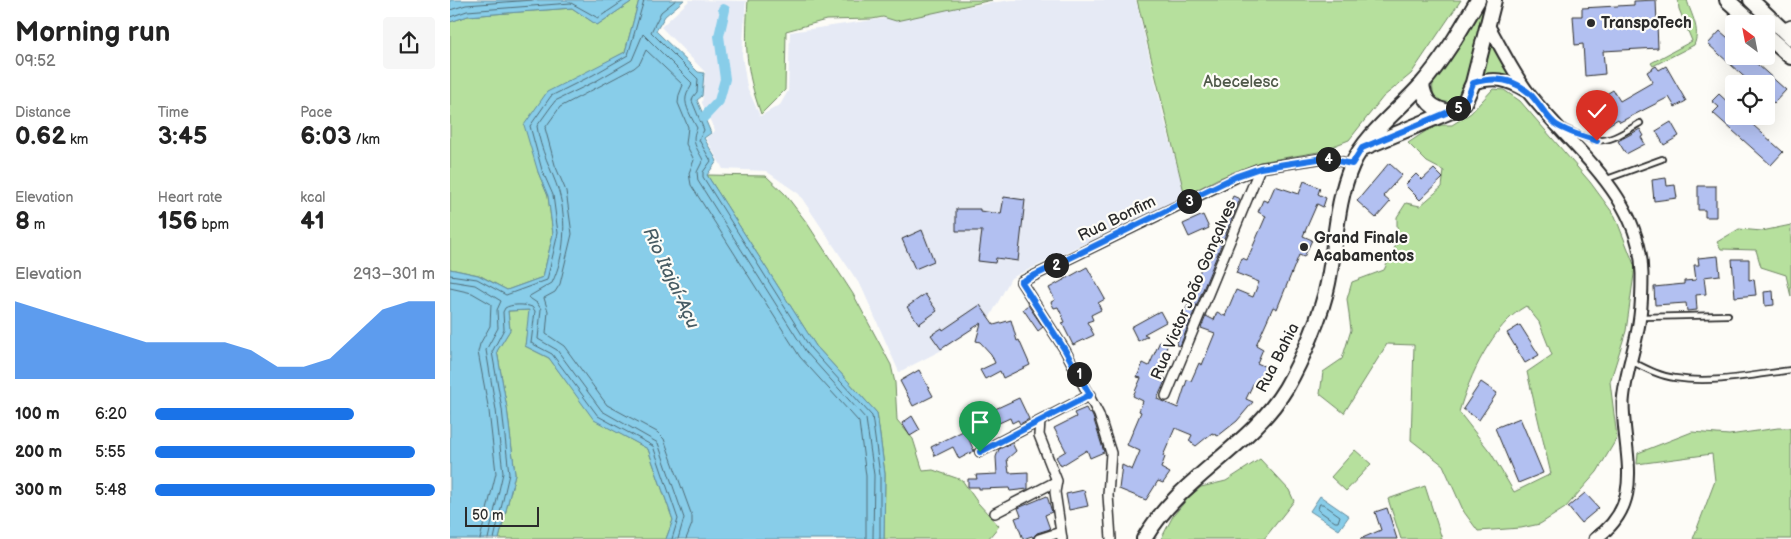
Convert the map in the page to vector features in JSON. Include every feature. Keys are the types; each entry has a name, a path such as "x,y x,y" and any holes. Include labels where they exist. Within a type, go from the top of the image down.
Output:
{"main road":[{"name":"Rua Bahia","path":"1144,539 1152,524 1179,494 1263,418 1285,388 1319,314 1328,286 1341,196 1352,164 1362,148 1422,84 1449,47 1478,0"},
{"path":"1362,148 1449,112 1464,103 1473,83 1494,0"},
{"path":"1727,0 1744,15"},
{"path":"1750,0 1788,31"},
{"path":"1775,43 1791,57"},
{"path":"1422,84 1423,93 1427,101 1434,108 1449,112"}],"street":[{"path":"1488,23 1528,92 1554,124 1605,180 1628,214 1638,244 1642,272 1640,317 1624,387 1623,402 1628,491 1624,507 1595,539"},
{"path":"1473,83 1498,79 1510,81 1528,92"},
{"name":"Rua Bonfim","path":"1111,539 1109,533 1108,495 1111,453 1099,415 1065,350 1021,282 1237,176 1260,168 1324,158 1352,164"},
{"name":"Rua Victor João Gonçalves","path":"1166,396 1260,168"},
{"path":"980,452 1090,395"},
{"path":"1039,539 1061,536 1054,492 1057,481 1039,435 1040,421"},
{"path":"995,513 1057,481"}],"lane":[{"path":"1554,124 1597,141 1608,140 1640,122"},
{"path":"1605,180 1662,159"},
{"path":"1640,317 1728,315"},
{"path":"1631,361 1653,372 1674,378 1722,379 1791,370"}],"shaded area":[{"path":"690,0 746,1 742,55 747,87 760,116 780,105 788,91 790,32 1011,0 1136,0 1185,196 1011,278 990,317 940,351 899,372 862,288 799,194 766,171 723,169 706,138 715,131 702,103 705,72 661,27"}],"green space":[{"path":"634,0 639,0 625,52 591,71 538,172 548,196 553,234 543,277 507,290 479,275 450,269 450,22 468,16 572,8 597,25"},
{"path":"748,0 992,0 896,21 883,17 826,20 786,31 785,90 761,114 752,84 747,57"},
{"name":"Abecelesc","path":"1137,0 1461,0 1411,74 1383,97 1349,140 1318,152 1260,162 1217,179 1185,196"},
{"path":"1487,0 1465,83 1459,94 1451,102 1439,100 1434,95 1433,83"},
{"path":"1678,0 1687,0 1695,22 1696,39 1694,45 1653,66 1651,63 1692,41 1679,9"},
{"path":"1489,42 1514,77 1498,73 1483,74"},
{"path":"1493,89 1504,90 1520,101 1590,182 1615,216 1635,267 1626,331 1610,382 1617,438 1597,472 1565,508 1540,524 1521,528 1478,531 1464,512 1443,465 1411,440 1414,345 1387,344 1344,413 1320,394 1323,372 1342,359 1351,330 1347,299 1352,282 1384,270 1397,243 1397,217 1406,203 1420,206 1442,187 1444,171 1427,162 1408,143 1429,129 1442,125 1452,125 1471,113","holes":["1526,306 1539,322 1552,355 1527,372 1551,474 1514,492 1491,453 1459,412 1476,368 1493,338 1503,325"]},
{"path":"707,175 766,176 785,194 807,223 853,294 891,365 895,383 897,420 913,439 923,471 933,470 962,480 978,503 999,526 988,539 884,539 885,474 877,413 816,346"},
{"path":"1791,225 1791,297 1786,275 1761,267 1756,250 1721,249 1717,242 1739,229 1762,231"},
{"path":"530,310 525,346 549,358 595,420 648,449 673,520 666,539 499,539 515,474 507,408 497,351 510,330 508,311"},
{"path":"1791,428 1791,539 1693,539 1715,481 1712,454 1637,464 1638,453 1692,432 1729,435"},
{"path":"1355,450 1371,464 1346,491 1331,477"},
{"path":"1260,459 1289,490 1294,501 1264,539 1161,539 1173,516 1188,498 1201,487 1226,481"},
{"path":"1425,486 1442,539 1401,539 1388,499"}],"water":[{"path":"450,0 634,0 597,25 572,8 468,16 450,22"},
{"name":"Rio Itajaí-Açu","path":"639,0 684,0 665,16 656,31 698,72 704,73 702,96 697,100 711,133 704,138 717,161 707,175 816,346 877,413 885,474 884,539 666,539 673,520 648,449 594,420 549,358 525,346 529,310 508,311 510,330 497,351 507,408 515,474 499,539 450,539 450,269 478,275 507,290 543,277 553,234 548,196 538,172 524,125 547,92 625,52"},
{"path":"1320,496 1349,516 1339,530 1310,511"}],"building":[{"path":"1656,0 1658,48 1603,51 1605,74 1585,76 1583,44 1575,45 1573,16 1582,16 1582,8 1634,5 1634,1"},
{"path":"1720,31 1725,35 1725,59 1708,44"},
{"path":"1731,65 1758,65 1769,75 1742,75"},
{"path":"1656,66 1659,70 1666,66 1686,101 1675,107 1669,97 1620,122 1618,119 1597,132 1586,113 1595,108 1592,103 1613,90 1620,101 1653,82 1647,72"},
{"path":"1775,80 1786,90 1775,102"},
{"path":"1719,94 1725,100 1725,124 1713,113 1719,107 1712,101"},
{"path":"1671,122 1679,136 1664,145 1656,131"},
{"path":"1726,125 1753,125 1783,152 1771,165"},
{"path":"1640,129 1644,136 1641,137 1645,144 1626,154 1618,141"},
{"path":"1389,163 1402,175 1383,196 1390,202 1376,218 1357,201"},
{"path":"1434,169 1443,178 1420,200 1405,185 1416,174 1422,180"},
{"path":"1666,178 1667,186 1675,185 1677,198 1654,201 1652,180"},
{"path":"1304,181 1320,188 1318,194 1326,198 1323,207 1317,204 1303,236 1312,240 1304,257 1299,255 1277,309 1273,307 1256,345 1263,349 1257,363 1268,368 1260,385 1254,382 1246,399 1253,402 1237,421 1218,436 1212,433 1196,446 1189,441 1192,435 1175,428 1163,456 1165,457 1161,468 1170,473 1163,483 1158,481 1146,500 1119,489 1122,465 1132,470 1140,451 1127,445 1141,412 1139,411 1143,401 1133,396 1141,378 1137,377 1143,363 1149,366 1160,341 1168,344 1156,374 1166,379 1157,399 1178,408 1187,380 1191,381 1199,363 1202,365 1215,333 1201,328 1206,316 1214,320 1217,312 1225,316 1236,290 1253,297 1259,282 1236,273 1242,258 1247,260 1266,216 1258,212 1263,200 1268,202 1275,186 1299,194"},
{"path":"1698,186 1716,186 1716,217 1705,217 1705,210 1698,210"},
{"path":"1233,196 1240,199 1180,346 1176,345 1181,333 1174,330 1195,290 1192,289"},
{"path":"1004,197 1025,200 1018,261 996,258 995,263 978,261 982,231 956,231 956,209 980,209 980,211 1001,214"},
{"path":"1203,215 1209,228 1189,237 1183,224"},
{"path":"922,230 934,261 915,269 902,239"},
{"path":"1718,256 1720,275 1704,277 1706,294 1696,295 1697,310 1687,311 1686,303 1655,305 1654,287 1684,284 1684,281 1696,280 1694,265 1699,265 1698,258"},
{"path":"1732,259 1749,259 1749,280 1754,279 1756,295 1735,297"},
{"path":"1087,267 1105,299 1098,303 1101,310 1091,315 1093,320 1087,322 1094,335 1073,345 1062,323 1065,322 1058,307 1054,308 1051,302 1055,300 1049,288"},
{"path":"1773,291 1774,305 1765,306 1764,292"},
{"path":"925,294 937,311 919,324 907,307"},
{"path":"980,305 994,325 1011,320 1017,341 1019,340 1030,365 1003,378 1000,371 985,379 980,370 995,363 991,354 980,342 976,341 981,323 941,349 931,335 942,328 943,330"},
{"path":"1028,305 1043,327 1038,331 1023,309"},
{"path":"1160,311 1166,322 1144,334 1148,336 1138,341 1131,327"},
{"path":"1520,325 1539,355 1525,363 1507,333"},
{"path":"919,370 933,396 913,406 900,381"},
{"path":"1481,382 1497,393 1479,420 1463,409"},
{"path":"1019,398 1029,419 1020,424 1018,420 1012,423 1010,418 999,423 993,410"},
{"path":"1086,408 1093,417 1104,452 1090,458 1087,450 1061,466 1056,457 1066,451 1054,428 1076,417 1074,413"},
{"path":"912,416 920,430 910,436 902,423"},
{"path":"1520,418 1543,473 1518,483 1495,428"},
{"path":"965,430 974,451 959,459 953,447 935,456 931,447"},
{"path":"1012,443 1016,451 1007,459 1009,473 1028,472 1028,489 1010,491 1009,488 979,489 979,487 968,487 968,479 977,479 976,475 997,474 996,457 999,449"},
{"path":"1084,490 1088,506 1069,510 1066,494"},
{"path":"1585,493 1599,508 1581,523 1568,507"},
{"path":"1047,496 1052,512 1045,515 1050,529 1037,533 1033,538 1032,536 1023,539 1015,518 1021,516 1018,508"},
{"path":"1387,508 1397,539 1360,539 1381,530 1375,512"}],"waterway":[{"path":"704,117 719,101 725,79 719,36 725,10 723,9"}],"place":[{"name":"TranspoTech","path":"1591,23"},
{"name":"Grand Finale Acabamentos","path":"1304,247"}],"route":[{"path":"980,452 1090,395 1065,350 1021,282 1237,176 1260,168 1324,158 1352,164 1362,148 1458,108 1468,97 1473,83 1485,80 1498,79 1510,81 1528,92 1554,124 1597,141"}]}
